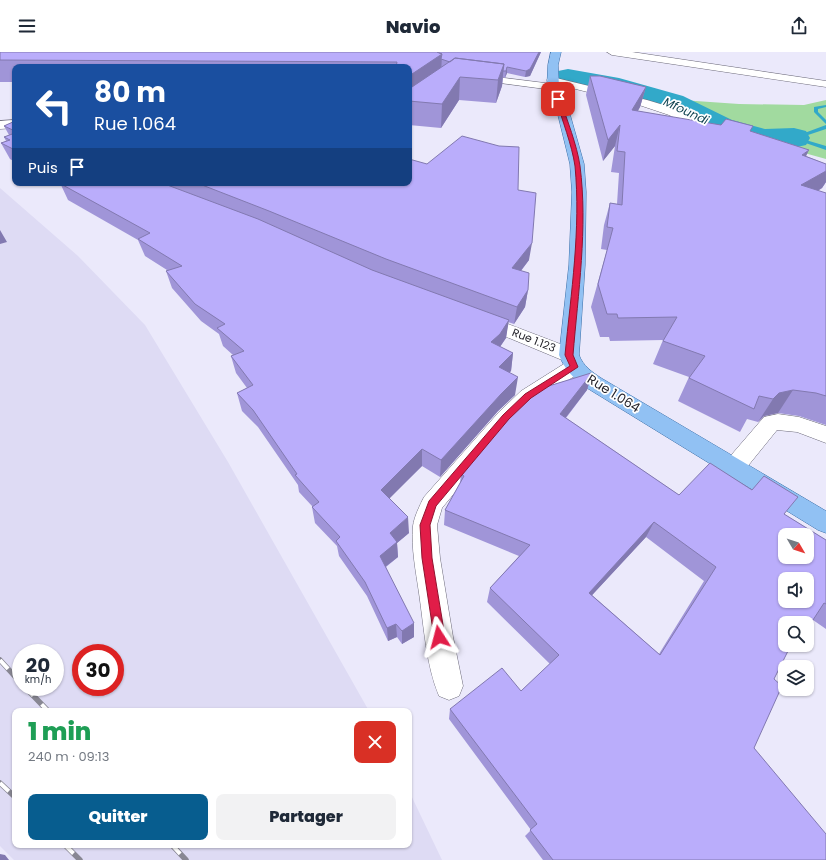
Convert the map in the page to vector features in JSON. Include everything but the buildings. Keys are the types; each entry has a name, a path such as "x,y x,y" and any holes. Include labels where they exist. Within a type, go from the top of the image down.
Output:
{"main road":[{"path":"556,52 552,65 552,83 563,111 577,164 579,192 577,265 571,361"},
{"name":"Rue 1.064","path":"571,361 581,374 735,466 826,523"}],"street":[{"path":"612,52 826,84"},
{"path":"464,76 552,83 643,102 673,112 724,135"},
{"path":"0,124 12,124"},
{"name":"Rue 1.123","path":"463,313 571,361"},
{"path":"449,686 439,637 427,558 425,525 432,504 506,417 528,396 571,361"},
{"path":"735,466 771,423 781,421 797,424 826,435"}],"shaded area":[{"path":"0,188 78,256 145,325 228,462 367,708 12,708 12,848 412,848 412,797 442,860 14,860 0,846"}],"green space":[{"path":"667,99 739,104 804,105 826,100 826,159 714,128 664,105"}],"waterway":[{"name":"Mfoundi","path":"568,77 619,87 672,102 721,127 764,139 794,138"},
{"name":"Mfoundi","path":"826,106 816,108 816,112 826,123"},
{"name":"Mfoundi","path":"826,127 794,138 826,148"}],"railway":[{"path":"0,660 12,673"},
{"path":"34,696 45,708"},
{"path":"0,783 12,794"},
{"path":"68,848 80,860"},
{"path":"175,848 186,860"}],"route":[{"path":"439,637 427,558 425,525 432,504 506,417 528,396 549,381 574,367 569,355 577,265 579,192 577,164 563,111 558,99"}]}
